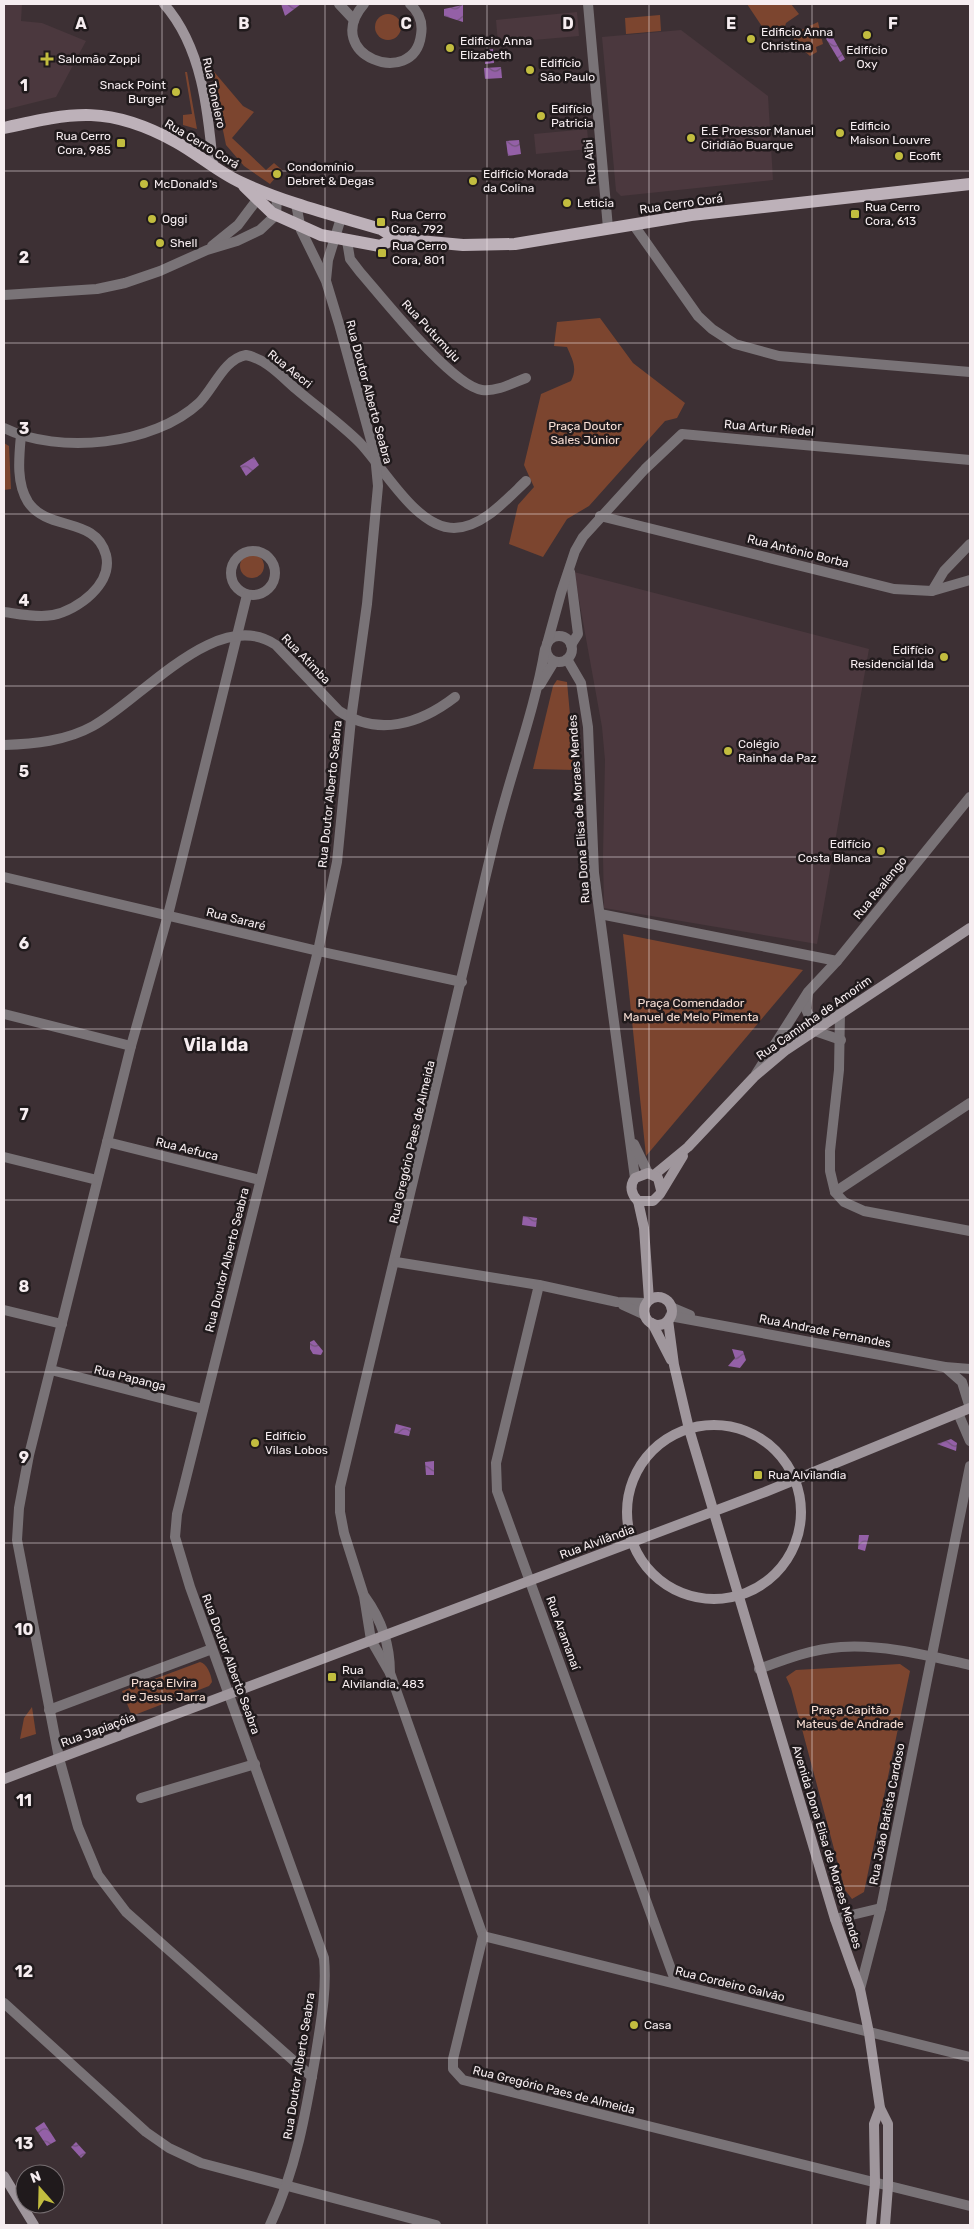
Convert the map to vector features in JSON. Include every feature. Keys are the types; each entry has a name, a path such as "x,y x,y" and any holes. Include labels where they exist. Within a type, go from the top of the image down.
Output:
{"main road":[{"name":"Rua Cerro Corá","path":"4,128 61,116 78,114 106,116 151,130 176,142 241,182 260,196 276,215 300,226 341,240 380,246 395,238"},
{"name":"Rua Cerro Corá","path":"260,196 277,198 381,229 395,238 463,244 515,244 691,215 970,184"},
{"path":"341,240 346,220"}],"street":[{"name":"Rua Tonelero","path":"164,4 186,36 199,72 208,119 213,165"},
{"path":"339,4 354,20"},
{"path":"364,4 354,20 355,41 368,58 377,62 398,62 408,57 416,48 422,28 420,17 410,4"},
{"name":"Rua Aibi","path":"588,4 608,228"},
{"path":"207,250 238,225 260,196"},
{"path":"4,295 113,286 160,271 207,250 249,236 266,226 276,215 277,198"},
{"name":"Rua Doutor Alberto Seabra","path":"270,2225 286,2186 300,2143 324,2006 326,1976 324,1958 230,1694 212,1649 175,1536 177,1514 318,951 337,862 351,719 373,546 378,486 377,465 326,281 300,226 296,204"},
{"path":"633,224 698,316 712,329 735,344 779,356 970,372"},
{"name":"Rua Doutor Alberto Seabra","path":"326,281 328,260 341,240"},
{"name":"Rua Putumuju","path":"341,240 350,259 360,272 457,377 480,390 489,390 526,378"},
{"name":"Rua Aecri","path":"4,428 21,436 57,441 107,441 158,429 185,415 209,391 232,361 246,355 265,363 348,432 424,515 442,526 463,527 483,518 526,481"},
{"name":"Rua Artur Riedel","path":"600,516 664,449 682,434 970,460"},
{"path":"4,612 43,616 64,612 92,594 104,576 107,563 102,546 90,532 46,519 36,513 30,505 21,484 21,436"},
{"name":"Rua Gregório Paes de Almeida","path":"600,516 575,551 570,572 561,592 535,695 494,839 396,1262 340,1488 340,1512 344,1533 364,1596 371,1640 390,1673 483,1936 453,2060 453,2069 463,2080 970,2206"},
{"name":"Rua Antônio Borba","path":"600,516 894,588 932,591"},
{"path":"932,591 944,571 970,544"},
{"path":"256,551 264,554 271,560 275,567 275,576 267,591 259,595 246,595 235,587 230,571 239,556 256,551"},
{"name":"Rua Gregório Paes de Almeida","path":"570,572 578,634 571,645"},
{"path":"932,591 970,580"},
{"path":"246,595 168,915 131,1046 97,1180 21,1493 18,1540 59,1758 88,1857 111,1895 126,1912 312,2077"},
{"name":"Rua Atimba","path":"4,745 49,741 90,728 111,716 191,654 218,641 254,634 266,638 276,645 339,711 351,719 385,726 405,723 440,709 455,697"},
{"path":"560,636 571,645 570,655 567,659 554,662 550,659 546,646 554,637 560,636"},
{"name":"Rua Dona Elisa de Moraes Mendes","path":"567,659 581,683 588,727 594,874 635,1178"},
{"name":"Rua Gregório Paes de Almeida","path":"535,695 554,662"},
{"name":"Rua Realengo","path":"754,1077 808,992 837,961 970,797"},
{"name":"Rua Sararé","path":"4,877 318,951 462,982"},
{"path":"600,914 837,961"},
{"name":"Rua Caminha de Amorim","path":"651,1174 688,1147 754,1077 828,1021 970,928"},
{"path":"808,992 806,1010 809,1016 828,1021"},
{"path":"840,1013 841,1040 830,1151 830,1170 835,1192 844,1202 864,1211 970,1231"},
{"path":"4,1014 131,1046"},
{"path":"815,1031 841,1040"},
{"path":"835,1192 970,1103"},
{"name":"Rua Dona Elisa de Moraes Mendes","path":"631,1139 651,1174"},
{"name":"Rua Aefuca","path":"107,1142 260,1180"},
{"name":"Rua Caminha de Amorim","path":"661,1190 688,1147"},
{"path":"4,1157 97,1180"},
{"path":"638,1201 650,1202 657,1198 661,1190 660,1182 651,1174 635,1178 631,1187 638,1201 644,1228 648,1272 648,1319"},
{"path":"644,1228 650,1202"},
{"path":"396,1262 539,1285 617,1302 648,1302 661,1297"},
{"path":"617,1302 657,1325 670,1314 668,1301 661,1297 648,1272"},
{"name":"Rua Aramanaí","path":"539,1285 496,1464 497,1491 676,1983"},
{"path":"4,1310 62,1324"},
{"name":"Rua Andrade Fernandes","path":"670,1314 945,1367 970,1369"},
{"name":"Avenida Dona Elisa de Moraes Mendes","path":"670,1314 674,1366 689,1429 835,1919 860,1989 869,2033 880,2108 888,2124 888,2186 885,2225"},
{"name":"Avenida Dona Elisa de Moraes Mendes","path":"648,1319 674,1366"},
{"path":"945,1367 962,1382 970,1408"},
{"name":"Rua Papanga","path":"51,1370 203,1409"},
{"name":"Rua Alvilândia","path":"230,1694 384,1634 795,1480 970,1408"},
{"path":"958,1413 970,1441"},
{"path":"710,1425 725,1426 752,1434 785,1461 795,1480 801,1512 796,1543 779,1570 753,1590 738,1595 712,1599 687,1595 663,1583 644,1565 632,1542 627,1525 627,1507 636,1473 658,1445 672,1435 710,1425"},
{"name":"Rua João Batista Cardoso","path":"860,1989 880,1908 970,1466"},
{"name":"Rua Gregório Paes de Almeida","path":"364,1596 374,1610 384,1634 390,1655 390,1673"},
{"path":"760,1669 798,1654 841,1647 931,1656 970,1665"},
{"path":"49,1710 212,1649"},
{"name":"Rua Japiaçóia","path":"4,1779 230,1694"},
{"path":"141,1798 255,1764"},
{"path":"835,1919 880,1908"},
{"name":"Rua Cordeiro Galvão","path":"483,1936 970,2058"},
{"path":"4,2003 146,2132 168,2148 202,2163 436,2225"},
{"name":"Avenida Dona Elisa de Moraes Mendes","path":"871,2225 875,2183 874,2124 880,2108"},
{"path":"4,2176 34,2225"}],"shaded area":[{"name":"Salomão Zoppi","path":"4,4 22,4 21,21 42,23 86,41 56,97 4,110"},
{"path":"577,12 579,36 498,43 496,20"},
{"name":"E.E Proessor Manuel Ciridião Buarque","path":"681,30 768,96 773,180 621,196 616,191 602,37"},
{"path":"587,129 589,149 536,154 534,134"},
{"name":"Colégio Rainha da Paz","path":"574,572 869,649 817,944 604,908 605,760 602,727"}],"green space":[{"path":"747,4 791,4 799,14 786,23 782,36 765,31"},
{"path":"388,14 397,18 401,27 397,36 388,40 379,36 375,27 379,18"},
{"path":"660,15 661,31 626,34 625,18"},
{"path":"818,22 823,44 816,47 817,52 810,56 793,41 797,32"},
{"path":"210,67 243,106 254,112 232,138 266,170 274,163 282,170 270,184 244,166 226,145"},
{"path":"185,72 187,72 197,129 183,125 183,115 192,114"},
{"name":"Praça Doutor Sales Júnior","path":"600,318 633,363 685,403 677,418 665,421 589,506 567,519 543,557 509,544 518,505 534,487 524,465 541,394 571,381 574,372 574,364 567,347 554,346 557,322"},
{"path":"4,443 9,446 11,489 4,490"},
{"path":"252,554 260,558 264,566 260,574 252,578 244,574 240,566 244,558"},
{"path":"557,680 567,682 575,770 533,769 553,686"},
{"name":"Praça Comendador Manuel de Melo Pimenta","path":"623,934 803,970 646,1156"},
{"name":"Praça Elvira de Jesus Jarra","path":"200,1662 207,1667 210,1673 212,1682 209,1686 132,1716 122,1691"},
{"name":"Praça Capitão Mateus de Andrade","path":"900,1664 910,1671 864,1892 852,1899 845,1890 791,1688 786,1677 796,1670"},
{"path":"32,1707 36,1734 20,1739 24,1718"}],"water":[{"path":"281,4 301,4 285,16"},
{"path":"463,5 463,22 444,16 444,9"},
{"path":"831,34 845,59 840,62 825,37"},
{"path":"493,49 494,63 485,64 485,50"},
{"path":"501,67 502,78 485,79 484,68"},
{"path":"519,140 521,154 508,156 506,141"},
{"path":"254,457 259,465 246,476 240,466"},
{"path":"523,1216 537,1218 536,1227 522,1225"},
{"path":"314,1340 323,1351 321,1355 313,1354 310,1349 310,1342"},
{"path":"732,1349 743,1351 746,1360 740,1368 728,1366 735,1358"},
{"path":"396,1424 411,1428 409,1436 394,1433"},
{"path":"951,1439 957,1443 956,1451 937,1444"},
{"path":"434,1461 434,1475 426,1475 425,1462"},
{"path":"859,1535 869,1535 865,1551 858,1549"},
{"path":"44,2122 56,2141 47,2146 35,2128"},
{"path":"76,2142 86,2153 81,2158 71,2147"}],"place":[{"name":"Edifício Oxy","path":"867,35"},
{"name":"Edificio Anna Christina","path":"751,39"},
{"name":"Edificio Anna Elizabeth","path":"450,48"},
{"name":"Salomão Zoppi","path":"47,59"},
{"name":"Edifício São Paulo","path":"530,70"},
{"name":"Snack Point Burger","path":"176,92"},
{"name":"Edifício Patricia","path":"541,116"},
{"name":"Edificio Maison Louvre","path":"840,133"},
{"name":"E.E Proessor Manuel Ciridião Buarque","path":"691,138"},
{"name":"Rua Cerro Cora, 985","path":"121,143"},
{"name":"Ecofit","path":"899,156"},
{"name":"Condomínio Debret & Degas","path":"277,174"},
{"name":"Edifício Morada da Colina","path":"473,181"},
{"name":"McDonald's","path":"144,184"},
{"name":"Leticia","path":"567,203"},
{"name":"Rua Cerro Cora, 613","path":"855,214"},
{"name":"Oggi","path":"152,219"},
{"name":"Rua Cerro Cora, 792","path":"381,222"},
{"name":"Shell","path":"160,243"},
{"name":"Rua Cerro Cora, 801","path":"382,253"},
{"name":"Edifício Residencial Ida","path":"944,657"},
{"name":"Colégio Rainha da Paz","path":"728,751"},
{"name":"Edifício Costa Blanca","path":"881,851"},
{"name":"Edifício Vilas Lobos","path":"255,1443"},
{"name":"Rua Alvilandia","path":"758,1475"},
{"name":"Rua Alvilandia, 483","path":"332,1677"},
{"name":"Casa","path":"634,2025"}],"district":[{"name":"Vila Ida","path":"216,1045"}]}
